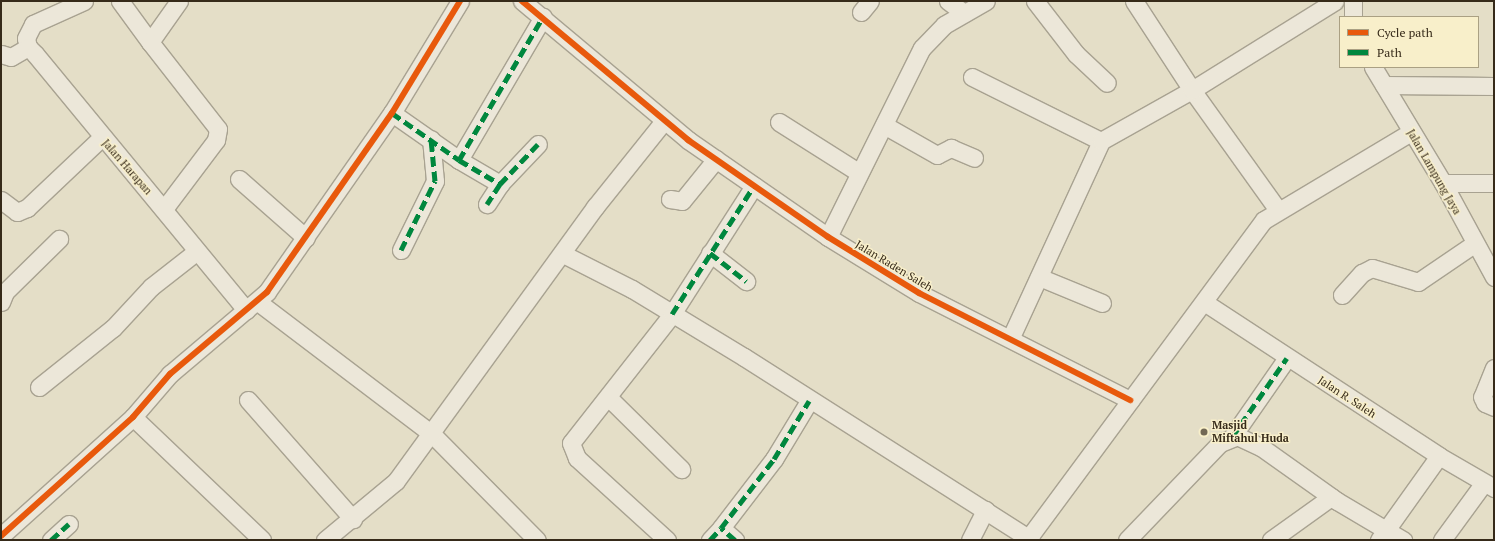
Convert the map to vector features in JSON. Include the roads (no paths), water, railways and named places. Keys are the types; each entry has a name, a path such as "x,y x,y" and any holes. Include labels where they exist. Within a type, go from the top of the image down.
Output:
{"street":[{"path":"1,54 11,57 28,47 27,33 33,24 84,1"},
{"path":"120,1 218,129 216,140 164,210"},
{"path":"150,42 179,1"},
{"path":"1,536 133,417 170,374 252,306 306,238 392,113 460,1"},
{"name":"Jalan Raden Saleh","path":"522,1 664,121 828,237 896,281 1011,337 1130,400"},
{"path":"948,1 964,13"},
{"path":"828,237 858,172 884,125 922,48 944,26 986,1"},
{"path":"1035,1 1081,59 1107,84"},
{"path":"1134,1 1192,90 1278,210"},
{"path":"1353,1 1353,16"},
{"path":"1011,337 1101,140 1192,90 1333,6"},
{"path":"459,160 543,18"},
{"name":"Jalan Harapan","path":"28,47 101,138 164,210 197,251 252,306 432,434 537,540"},
{"name":"Jalan Lampung Jaya","path":"1375,68 1411,132 1443,183 1474,244 1494,277"},
{"path":"972,77 1101,140"},
{"path":"1384,85 1494,86"},
{"path":"392,113 459,160 500,184"},
{"path":"325,540 343,535 353,519 396,481 563,254 664,121"},
{"path":"779,122 858,172"},
{"path":"884,125 937,155 951,148 974,158"},
{"path":"563,254 672,314 1029,539 1258,227 1278,210 1411,132"},
{"path":"1,200 17,212 27,208 101,138"},
{"path":"401,250 435,181 431,139"},
{"path":"487,204 500,184 538,144"},
{"path":"670,199 682,202 716,159"},
{"path":"239,179 306,238"},
{"path":"1443,183 1494,183"},
{"path":"667,540 636,514 572,449 572,438 608,397 672,314 754,186"},
{"path":"1,302 4,292 59,239"},
{"path":"1342,295 1362,273 1372,268 1418,282 1474,244"},
{"path":"39,387 113,328 151,287 197,251"},
{"path":"710,253 746,281"},
{"path":"1039,277 1102,303"},
{"name":"Jalan R. Saleh","path":"1204,302 1287,358 1439,456 1489,486"},
{"path":"1232,437 1287,358"},
{"path":"1494,368 1482,397 1485,403 1494,408"},
{"path":"608,397 681,469"},
{"path":"248,400 353,519"},
{"path":"736,540 715,534 774,459 809,401"},
{"path":"133,417 262,540"},
{"path":"1127,540 1220,443 1232,437 1242,437 1261,447 1383,535 1403,540"},
{"path":"1383,535 1439,456"},
{"path":"1442,540 1489,486"},
{"path":"1271,540 1330,497"},
{"path":"970,540 985,510"},
{"path":"52,540 69,524"}],"place":[{"name":"Masjid Miftahul Huda","path":"1204,432"}]}
